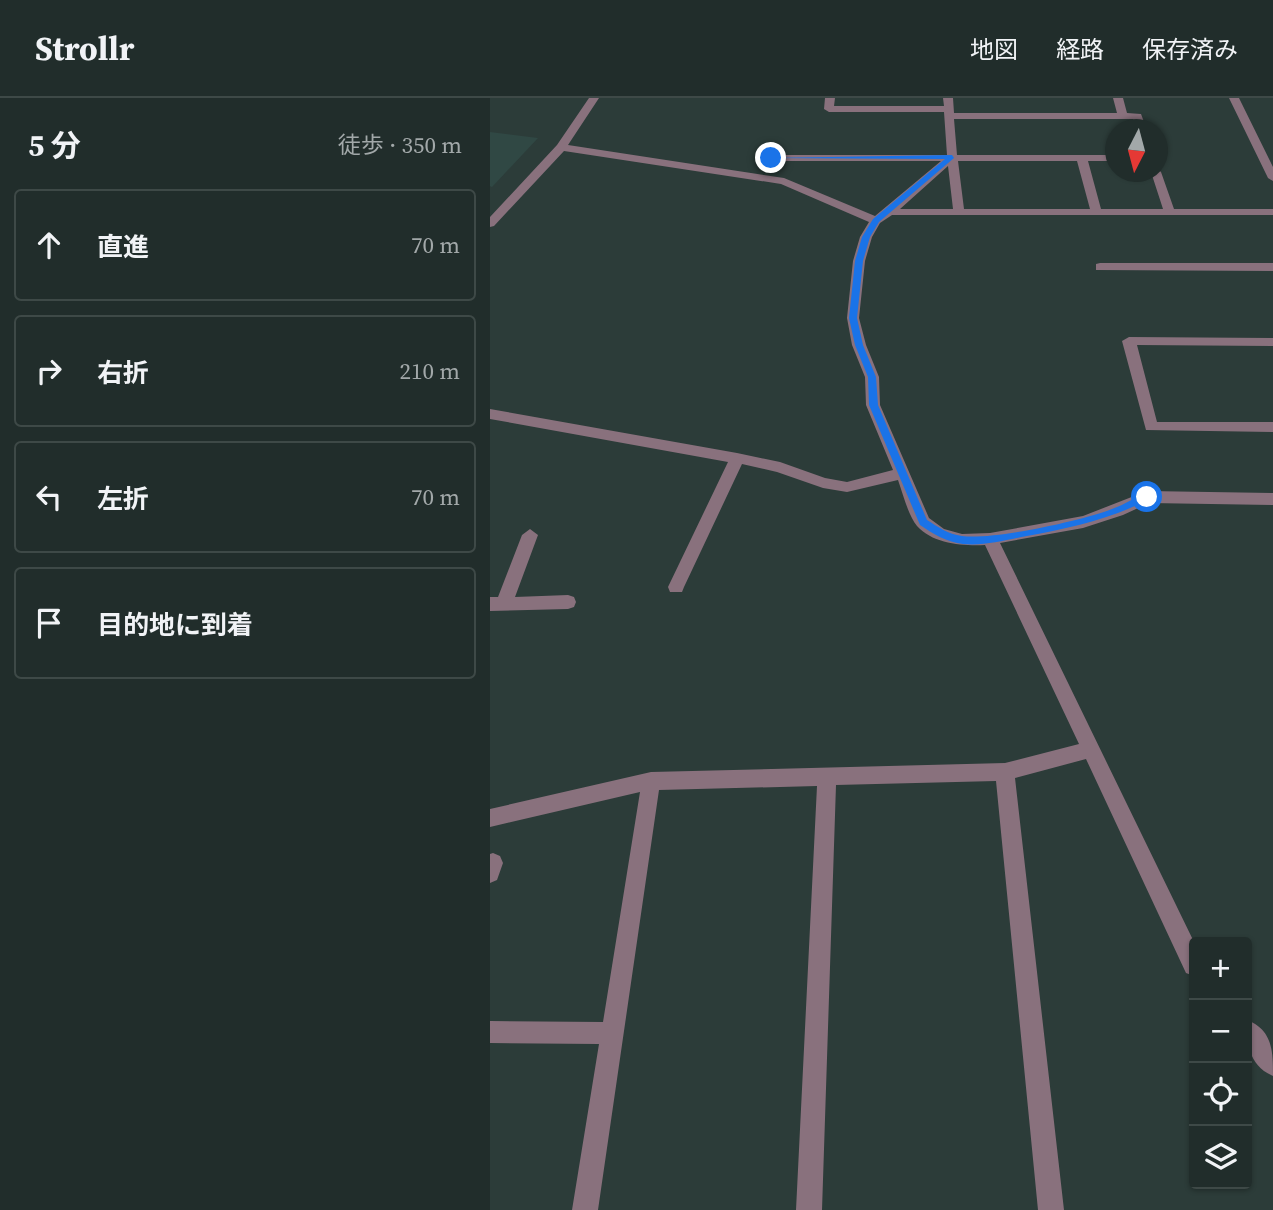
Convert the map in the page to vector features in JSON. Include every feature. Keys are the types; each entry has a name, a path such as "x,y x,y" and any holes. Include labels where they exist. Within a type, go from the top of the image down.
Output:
{"street":[{"path":"490,224 561,147 594,98"},
{"path":"830,98 829,109 949,107 1137,116 1138,119"},
{"path":"1118,98 1123,116"},
{"path":"1234,98 1273,178"},
{"path":"949,107 959,212"},
{"path":"561,147 784,181 876,221"},
{"path":"952,157 876,221 866,237 859,261 853,318 859,345 872,377 873,405 923,522 939,533 962,540 990,539 1083,522 1118,511 1147,497 1273,499"},
{"path":"771,158 1105,158"},
{"path":"1082,159 1097,213"},
{"path":"1160,182 1170,212"},
{"path":"889,212 1273,212"},
{"path":"1100,267 1273,267"},
{"path":"1273,342 1129,341 1151,427 1273,427"},
{"path":"490,414 737,457 780,467 823,483 848,487 901,474"},
{"path":"676,587 737,457"},
{"path":"530,534 497,603 568,602"},
{"path":"990,539 1189,955"},
{"path":"490,818 651,781 1005,772 1089,750"},
{"path":"1005,772 1051,1210"},
{"path":"809,1210 827,776"},
{"path":"585,1210 651,781"},
{"path":"490,1032 613,1033"},
{"path":"1252,1037 1273,1064"}],"shaded area":[{"path":"490,132 538,138 492,187 490,186"}],"route":[{"path":"771,158 952,157 876,221 866,237 859,261 853,318 859,345 872,377 873,405 923,522 939,533 962,540 990,539 1083,522 1118,511 1147,497"}]}
